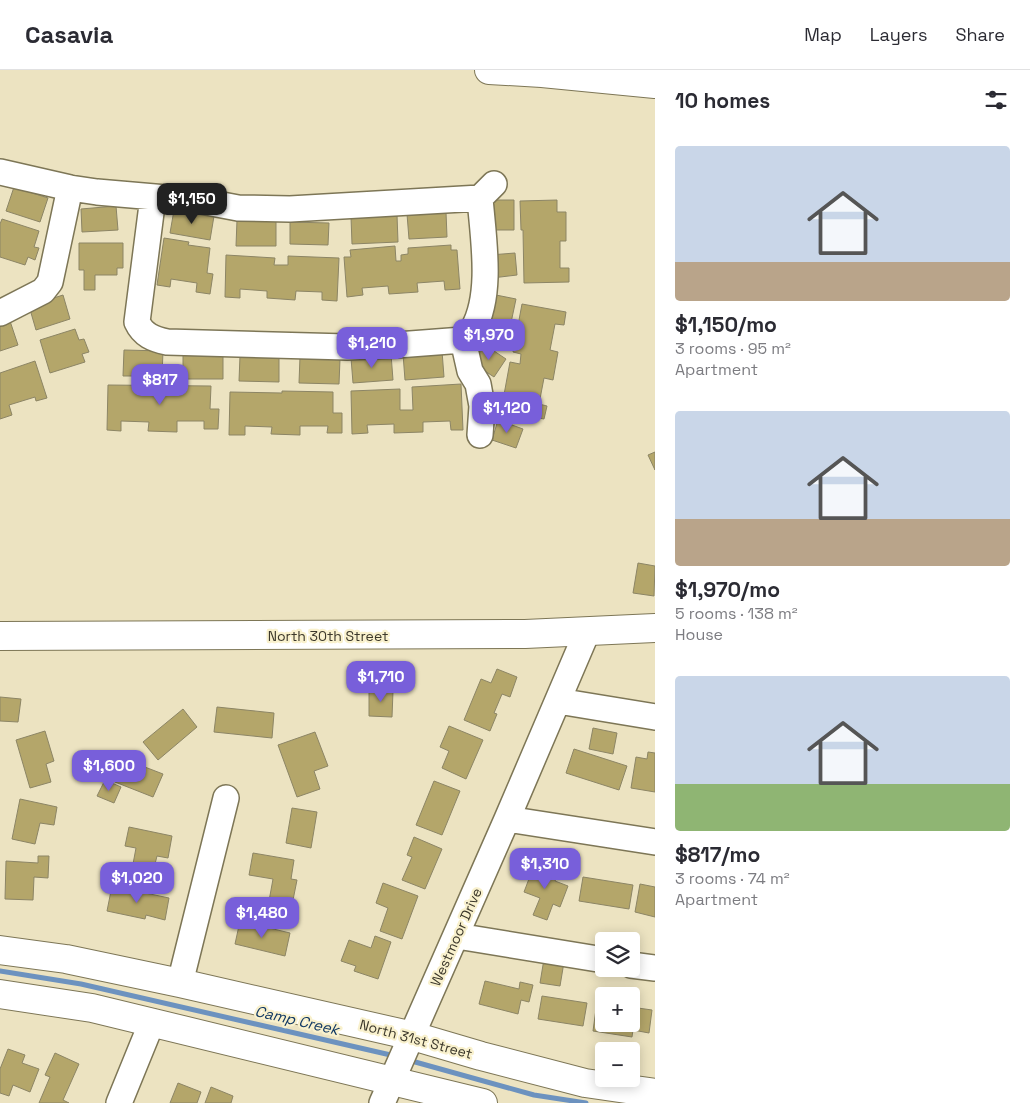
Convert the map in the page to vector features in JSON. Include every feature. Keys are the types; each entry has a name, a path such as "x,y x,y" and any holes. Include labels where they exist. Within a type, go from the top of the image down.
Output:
{"main road":[{"path":"489,70 652,79"},
{"name":"North 30th Street","path":"0,636 370,636 587,632 655,628"},
{"name":"North 31st Street","path":"0,950 66,959 180,983 413,1036 585,1083 655,1093"},
{"path":"0,994 92,1008 152,1022 387,1091 483,1103"}],"street":[{"path":"0,172 70,188 97,192 154,196 201,201 238,208 290,209 487,191 484,290 479,314 473,330 463,340 397,345 347,346 167,342 152,339 141,331 137,322 154,196"},
{"path":"0,313 43,291 50,282 70,188"},
{"path":"463,340 470,372 478,384 482,406 480,435"},
{"name":"Westmoor Drive","path":"387,1091 508,819 587,632"},
{"path":"558,701 655,717"},
{"path":"180,983 226,798"},
{"path":"508,819 655,842"},
{"path":"456,936 595,959"},
{"path":"640,966 655,968"},
{"path":"119,1103 152,1022"}],"building":[{"path":"14,187 48,198 40,222 6,211"},
{"path":"490,200 514,200 514,230 491,230"},
{"path":"557,200 557,212 566,212 566,241 560,241 560,268 569,268 569,282 524,283 523,230 521,230 520,201"},
{"path":"116,206 118,230 82,232 81,209"},
{"path":"174,210 214,216 210,240 170,233"},
{"path":"446,212 447,237 409,239 407,214"},
{"path":"397,215 398,242 352,244 351,217"},
{"path":"2,219 39,231 34,247 39,248 35,260 28,257 25,265 0,257 0,224"},
{"path":"237,220 276,221 276,246 236,246"},
{"path":"290,222 329,223 328,245 290,244"},
{"path":"164,238 189,242 188,245 210,248 207,273 213,274 210,294 196,292 197,283 171,279 170,287 157,285"},
{"path":"79,243 123,243 123,268 117,268 117,275 95,275 95,290 84,290 84,270 79,270"},
{"path":"451,245 451,250 457,250 460,289 445,290 444,281 417,283 418,292 389,294 388,286 362,288 363,295 347,297 344,257 351,257 350,250 395,246 396,261 401,261 401,255 408,254 408,248"},
{"path":"515,253 517,275 492,278 490,255"},
{"path":"226,255 275,258 274,265 288,265 288,256 339,258 337,301 322,300 322,292 296,291 295,300 267,298 267,291 240,289 240,298 225,297"},
{"path":"491,294 516,299 508,337 484,332"},
{"path":"63,295 70,319 36,330 29,306"},
{"path":"522,304 566,312 564,325 555,324 550,350 558,352 553,380 544,378 539,404 547,406 544,419 501,411 510,362 520,364 521,354 513,352"},
{"path":"10,321 18,345 0,351 0,325"},
{"path":"75,329 79,340 84,339 89,352 82,354 85,362 50,373 40,340"},
{"path":"485,345 506,359 494,377 473,363"},
{"path":"124,350 163,351 162,376 123,376"},
{"path":"442,351 444,377 405,380 403,354"},
{"path":"183,353 223,353 223,379 183,379"},
{"path":"391,354 393,380 353,383 351,358"},
{"path":"240,356 279,357 279,382 239,381"},
{"path":"300,357 340,359 339,384 299,383"},
{"path":"35,361 47,398 36,401 35,397 9,405 12,415 0,419 0,373"},
{"path":"461,384 463,430 451,430 450,421 423,422 423,432 394,433 394,424 367,425 368,433 352,434 351,391 400,389 400,410 413,410 412,387"},
{"path":"108,385 211,386 210,409 219,409 218,429 204,429 204,421 177,421 177,432 148,431 149,422 121,421 121,431 107,430"},
{"path":"282,391 333,392 333,413 342,413 342,433 327,433 328,426 300,426 300,435 271,434 272,427 245,426 245,435 229,435 230,392 282,393"},
{"path":"498,420 523,429 516,448 492,440"},
{"path":"655,452 655,470 648,455"},
{"path":"638,563 655,566 654,596 633,593"},
{"path":"497,669 517,677 510,697 502,694 494,713 497,714 490,731 464,720 481,679 491,683"},
{"path":"369,690 393,691 392,717 369,716"},
{"path":"0,697 21,699 18,722 0,721"},
{"path":"217,707 274,713 272,738 214,732"},
{"path":"183,709 197,727 158,760 143,742"},
{"path":"449,726 483,740 466,779 442,768 449,751 440,747"},
{"path":"593,728 617,733 613,754 589,749"},
{"path":"45,731 54,761 46,764 51,782 30,788 16,740"},
{"path":"315,732 328,766 314,771 320,789 297,797 278,745"},
{"path":"574,749 627,766 619,790 566,773"},
{"path":"648,752 655,753 655,792 631,788 636,757 647,759"},
{"path":"124,759 163,774 153,797 115,782"},
{"path":"105,780 121,787 114,803 97,796"},
{"path":"434,781 460,791 442,835 416,825"},
{"path":"20,799 57,807 54,825 40,823 35,844 12,839"},
{"path":"292,808 317,812 311,848 286,843"},
{"path":"129,827 172,836 168,858 157,856 154,868 133,864 136,848 125,846"},
{"path":"414,837 442,849 425,889 402,880 412,857 407,855"},
{"path":"253,853 294,860 291,879 297,880 292,905 269,901 273,879 249,875"},
{"path":"38,856 49,856 48,878 34,877 33,900 5,899 6,861 38,863"},
{"path":"535,863 558,873 555,881 568,886 560,907 553,904 547,920 533,915 540,898 524,892"},
{"path":"583,877 633,885 629,909 579,901"},
{"path":"383,883 418,896 402,939 380,931 388,908 376,903"},
{"path":"640,884 655,887 655,917 635,912"},
{"path":"112,886 169,898 165,920 146,915 145,919 107,911"},
{"path":"240,921 290,933 285,956 235,944"},
{"path":"375,936 391,942 378,979 354,971 356,966 341,961 349,940 371,948"},
{"path":"544,959 564,962 560,986 540,983"},
{"path":"485,981 519,989 520,982 533,985 529,1002 521,1000 518,1014 479,1004"},
{"path":"542,996 587,1003 583,1026 538,1019"},
{"path":"640,1008 652,1010 649,1033 640,1031"},
{"path":"600,1032 633,1032 632,1037"},
{"path":"8,1049 25,1055 22,1063 39,1069 30,1092 13,1085 9,1096 0,1093 0,1069"},
{"path":"55,1053 79,1064 63,1100 69,1103 39,1103 50,1077 45,1075"},
{"path":"178,1083 201,1092 197,1103 170,1103"},
{"path":"211,1087 233,1096 231,1103 205,1103"}],"waterway":[{"name":"Camp Creek","path":"0,971 81,984 395,1056"},
{"name":"Camp Creek","path":"408,1060 534,1095 586,1103"}]}
